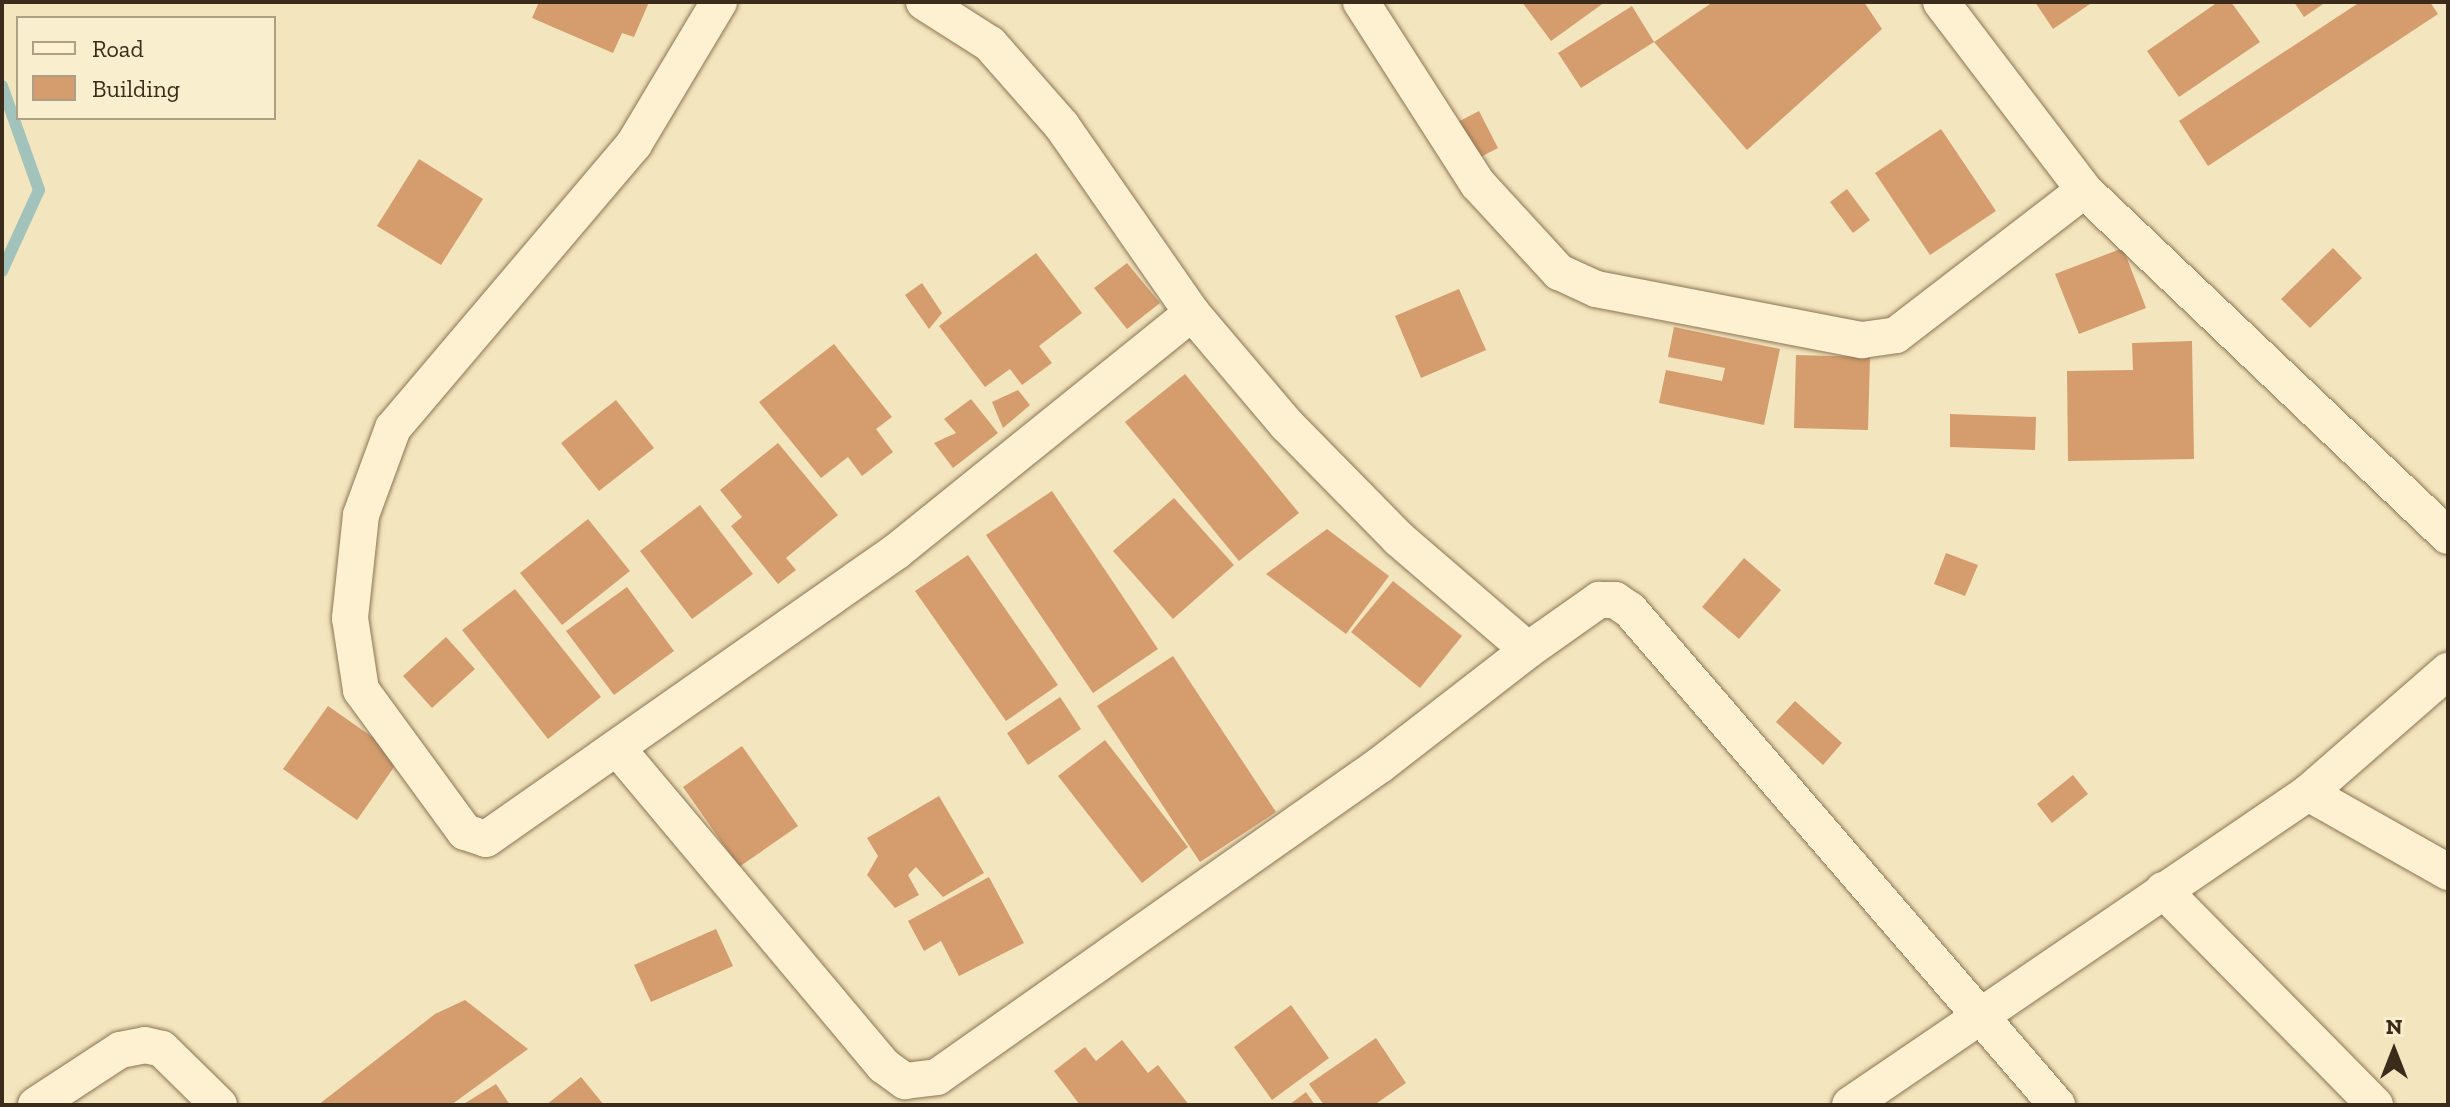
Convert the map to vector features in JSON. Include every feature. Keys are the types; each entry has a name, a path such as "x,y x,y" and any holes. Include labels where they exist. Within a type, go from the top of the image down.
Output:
{"street":[{"path":"719,2 634,144 393,428 361,515 350,618 361,690 465,832 486,839 897,551 1192,313"},
{"path":"924,2 990,44 1062,126 1192,313 1287,425 1389,529 1528,650"},
{"path":"1361,2 1478,184 1559,272 1596,289 1862,340 1896,335 2084,190"},
{"path":"1941,2 2084,190 2448,536"},
{"path":"617,748 884,1066 905,1081 937,1077 1380,765 1528,650 1599,600 1615,600 1630,610 2057,1105"},
{"path":"1850,1105 2308,793 2448,671"},
{"path":"2308,793 2448,872"},
{"path":"2163,890 2375,1105"},
{"path":"36,1105 120,1050 145,1045 162,1049 219,1105"}],"building":[{"path":"539,2 649,2 634,37 622,33 613,53 532,18"},
{"path":"1522,2 1605,2 1551,41"},
{"path":"1713,2 1864,2 1882,29 1747,150 1654,42"},
{"path":"2035,2 2093,2 2053,29"},
{"path":"2218,2 2231,2 2260,42 2179,97 2147,51"},
{"path":"2294,2 2326,2 2304,17"},
{"path":"2360,2 2430,2 2438,14 2208,166 2179,121"},
{"path":"1632,6 1654,42 1581,88 1558,53"},
{"path":"1479,111 1498,148 1473,161 1454,124"},
{"path":"1941,129 1996,211 1930,255 1875,173"},
{"path":"419,159 483,199 441,265 377,226"},
{"path":"1847,189 1870,220 1853,233 1830,202"},
{"path":"2123,248 2146,308 2079,334 2055,274"},
{"path":"2333,248 2362,278 2310,328 2281,299"},
{"path":"1036,253 1082,313 1039,346 1052,363 1022,385 1010,369 985,387 939,326"},
{"path":"1127,263 1160,303 1127,329 1094,288"},
{"path":"922,283 942,313 929,329 905,295"},
{"path":"1459,289 1486,350 1421,378 1395,316"},
{"path":"1674,327 1780,349 1764,425 1659,403 1666,370 1722,381 1725,368 1668,357"},
{"path":"2192,341 2194,459 2068,461 2067,371 2133,370 2132,343"},
{"path":"834,344 892,417 876,429 893,452 862,476 848,457 821,478 759,402"},
{"path":"1796,355 1870,357 1868,430 1794,428"},
{"path":"1185,374 1299,513 1239,561 1125,422"},
{"path":"1018,390 1030,405 1003,428 992,402"},
{"path":"971,399 998,433 953,468 934,443 956,433 944,419"},
{"path":"616,400 654,448 599,491 561,443"},
{"path":"1950,414 2036,417 2035,450 1950,447"},
{"path":"778,443 838,515 786,558 796,570 778,584 731,526 742,517 720,490"},
{"path":"1052,491 1158,649 1093,693 986,535"},
{"path":"1174,498 1234,565 1173,619 1113,551"},
{"path":"700,505 753,574 692,619 640,551"},
{"path":"588,519 630,571 562,625 520,573"},
{"path":"1327,529 1389,576 1346,634 1266,574"},
{"path":"1946,553 1978,565 1965,596 1934,584"},
{"path":"968,555 1058,685 1006,721 915,591"},
{"path":"1744,558 1781,590 1739,639 1702,607"},
{"path":"1393,581 1462,636 1420,688 1351,632"},
{"path":"627,587 674,651 614,695 566,631"},
{"path":"515,589 601,697 548,739 462,630"},
{"path":"446,637 475,669 432,708 403,676"},
{"path":"1173,656 1276,812 1200,862 1097,706"},
{"path":"1060,697 1081,729 1028,765 1007,733"},
{"path":"1795,701 1842,743 1823,765 1776,722"},
{"path":"328,706 401,757 357,820 283,769"},
{"path":"1105,740 1188,847 1142,883 1058,776"},
{"path":"742,746 798,826 739,867 683,787"},
{"path":"2073,775 2088,794 2052,823 2037,804"},
{"path":"939,796 984,873 943,897 916,867 908,875 919,895 895,908 867,875 878,856 867,838"},
{"path":"989,877 1024,943 959,976 941,941 924,951 908,921"},
{"path":"716,929 733,966 651,1002 634,965"},
{"path":"465,1000 528,1049 451,1105 318,1105 435,1014"},
{"path":"1291,1005 1329,1058 1272,1100 1234,1047"},
{"path":"1376,1038 1406,1083 1374,1105 1324,1105 1309,1084"},
{"path":"1122,1040 1148,1073 1158,1065 1189,1105 1080,1105 1054,1071 1085,1047 1096,1061"},
{"path":"581,1077 604,1105 546,1105"},
{"path":"496,1084 510,1105 462,1105"},
{"path":"1306,1092 1315,1105 1289,1105"}],"waterway":[{"path":"2,86 39,190 2,271"}]}
